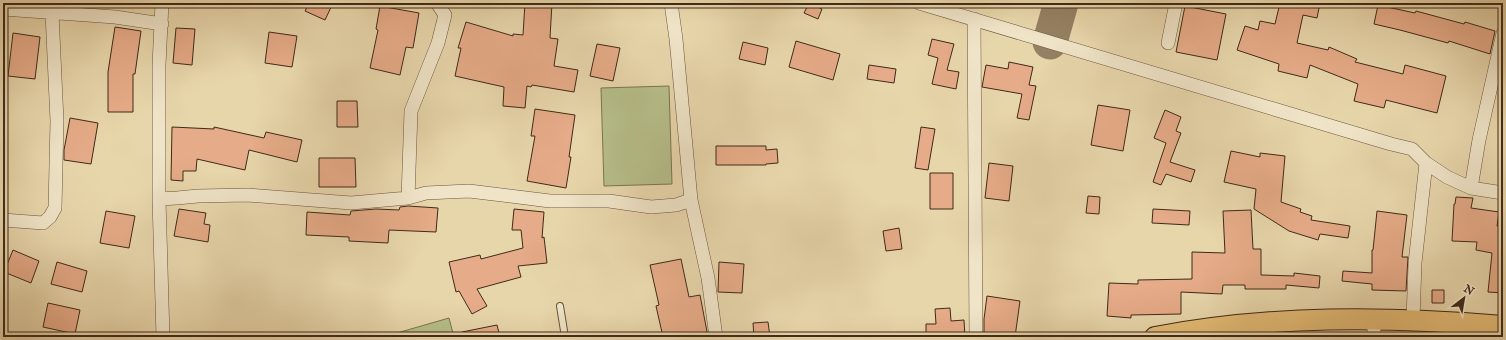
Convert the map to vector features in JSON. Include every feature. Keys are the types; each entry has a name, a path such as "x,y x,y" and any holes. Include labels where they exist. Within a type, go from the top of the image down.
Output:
{"main road":[{"path":"1155,337 1194,330 1279,321 1374,328 1413,320 1503,326"}],"street":[{"path":"162,3 159,65 159,199 163,337"},
{"path":"408,198 411,112 442,29 445,15 437,3"},
{"path":"671,3 691,200 711,298 716,337"},
{"path":"919,3 949,7 974,19 1412,149 1426,163 1447,178 1471,188 1503,193"},
{"path":"1168,43 1176,3"},
{"path":"3,9 115,17 162,24"},
{"path":"3,220 42,223 50,217 55,208 57,121 52,13"},
{"path":"974,19 976,337"},
{"path":"1471,188 1479,140 1503,33"},
{"path":"1413,320 1415,264 1426,163"},
{"path":"159,199 198,196 248,195 351,203 408,198 426,193 469,190 550,200 609,201 651,207 676,205 691,200"}],"lane":[{"path":"560,306 565,337"}],"green space":[{"path":"669,86 672,184 604,186 601,88"},
{"path":"449,318 454,337 383,337"}],"building":[{"path":"309,3 333,3 325,20 305,11"},
{"path":"525,3 552,3 550,38 558,39 554,66 578,70 574,92 532,85 531,87 527,86 525,108 503,106 504,87 455,76 461,48 458,48 466,22 513,36 513,34 523,35"},
{"path":"809,3 822,9 818,19 804,13"},
{"path":"1280,3 1320,3 1317,18 1303,15 1297,43 1328,50 1329,47 1357,59 1355,62 1403,74 1405,65 1446,76 1437,113 1386,100 1384,108 1354,101 1358,84 1310,65 1307,78 1278,71 1279,64 1237,50 1245,26 1258,30 1260,21 1275,24"},
{"path":"1378,5 1415,13 1416,11 1464,24 1465,22 1495,31 1490,54 1449,41 1448,43 1374,24"},
{"path":"380,6 419,13 413,48 406,47 400,75 370,68 378,30 376,29"},
{"path":"1185,6 1226,14 1217,60 1176,52"},
{"path":"115,27 141,31 135,74 133,74 133,112 108,112 108,72"},
{"path":"176,28 195,29 192,65 173,63"},
{"path":"269,32 297,36 292,67 265,63"},
{"path":"13,33 40,37 35,79 8,76"},
{"path":"932,39 954,44 947,70 959,72 956,89 932,84 938,58 928,55"},
{"path":"796,41 840,54 833,80 789,67"},
{"path":"743,42 768,48 765,65 739,59"},
{"path":"597,44 620,48 613,81 590,76"},
{"path":"1009,62 1033,67 1029,85 1036,86 1029,120 1017,118 1022,94 982,87 986,65 1008,69"},
{"path":"869,65 896,69 894,83 867,79"},
{"path":"337,101 357,101 358,127 337,127"},
{"path":"1098,105 1130,110 1123,151 1091,145"},
{"path":"535,109 575,115 566,188 527,181 535,136 531,136"},
{"path":"1165,110 1181,117 1176,131 1181,133 1170,162 1195,170 1191,182 1166,174 1161,185 1153,182 1166,143 1154,138"},
{"path":"70,118 98,123 91,164 64,160 64,150"},
{"path":"172,127 214,129 214,127 264,138 266,132 302,140 297,162 249,150 245,170 197,159 196,171 183,171 183,181 171,180"},
{"path":"921,127 935,129 928,170 915,168"},
{"path":"716,146 766,146 766,150 777,149 778,163 766,165 716,165"},
{"path":"1231,151 1260,157 1260,153 1285,156 1281,202 1301,209 1300,212 1312,216 1311,220 1350,226 1348,238 1320,234 1318,240 1289,231 1254,209 1256,189 1224,182"},
{"path":"319,158 355,158 356,187 319,187"},
{"path":"989,163 1013,166 1009,201 985,198"},
{"path":"930,173 953,173 953,209 930,209"},
{"path":"1088,196 1100,197 1099,214 1086,213"},
{"path":"1456,197 1473,198 1471,208 1499,212 1497,226 1503,227 1503,293 1488,292 1492,253 1476,250 1477,242 1452,241 1454,204"},
{"path":"408,206 438,208 436,232 389,230 388,243 349,241 349,237 306,235 307,212 350,215 351,211 376,209 399,210 400,207"},
{"path":"179,209 206,213 204,224 210,225 208,242 174,236"},
{"path":"514,209 544,212 542,238 544,237 547,263 518,266 521,277 477,289 487,306 472,314 459,291 456,292 449,262 480,255 481,259 523,248 521,230 512,230"},
{"path":"1153,209 1190,211 1189,225 1152,223"},
{"path":"1251,210 1253,249 1261,249 1261,275 1294,276 1294,273 1320,276 1319,288 1286,285 1286,289 1245,289 1245,285 1223,285 1222,294 1181,292 1181,314 1131,315 1131,318 1107,316 1109,283 1138,284 1138,280 1192,279 1192,252 1225,253 1223,211"},
{"path":"106,211 135,216 129,248 100,243"},
{"path":"1377,211 1407,215 1402,257 1408,257 1406,291 1372,290 1372,284 1342,281 1343,271 1372,273 1372,250"},
{"path":"899,228 902,249 886,251 883,231"},
{"path":"13,250 39,261 31,283 4,272"},
{"path":"681,259 689,297 700,295 708,337 663,337 656,306 659,305 650,265"},
{"path":"57,262 87,271 82,292 51,284"},
{"path":"719,262 744,264 742,293 718,292"},
{"path":"1432,290 1444,290 1444,303 1432,303"},
{"path":"987,296 1020,301 1015,337 984,336 984,319"},
{"path":"48,303 80,310 75,334 43,327"},
{"path":"950,308 951,321 964,320 965,337 926,337 926,324 936,324 935,309"},
{"path":"768,322 770,337 754,337 753,323"},
{"path":"497,325 500,337 462,337 462,332"}],"taxiway":[{"path":"1050,42 1061,3"}]}
